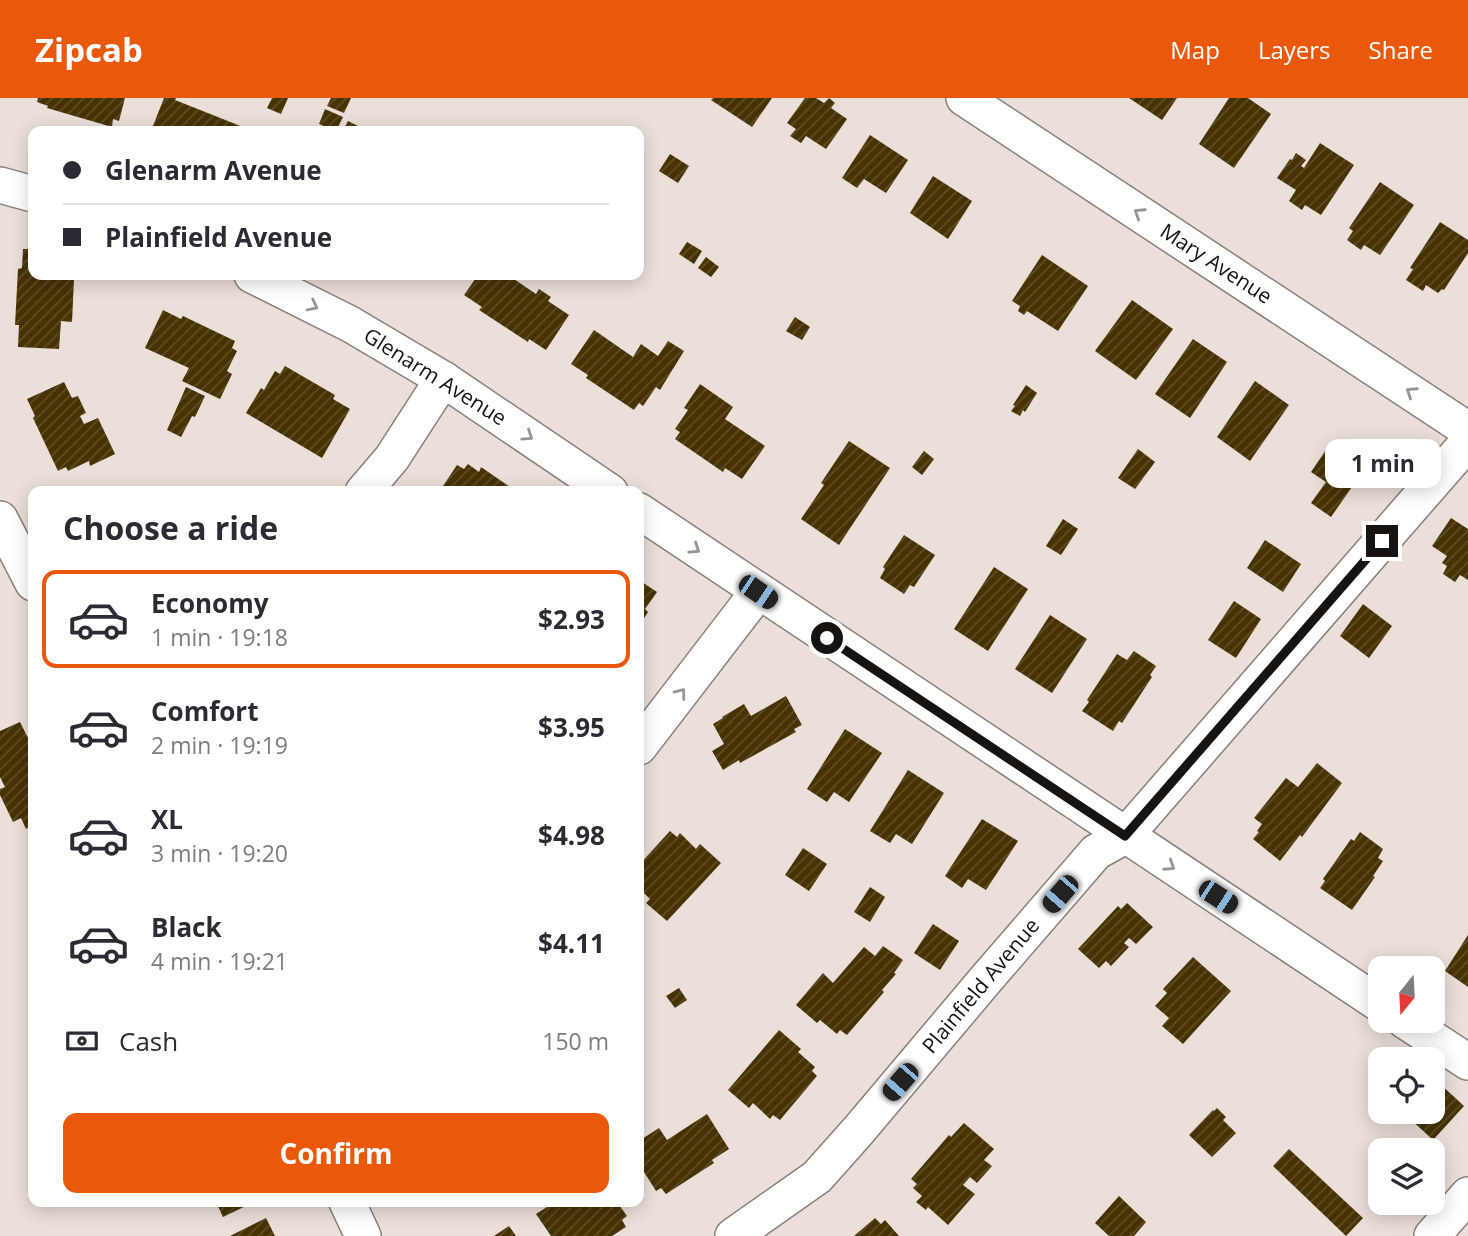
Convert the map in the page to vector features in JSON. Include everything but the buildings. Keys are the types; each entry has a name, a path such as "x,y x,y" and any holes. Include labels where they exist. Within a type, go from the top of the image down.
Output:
{"street":[{"name":"Mary Avenue","path":"964,98 1468,430"},
{"path":"0,185 28,193"},
{"name":"Glenarm Avenue","path":"262,280 350,324 443,379 601,486"},
{"path":"368,486 392,458 443,379"},
{"name":"Plainfield Avenue","path":"733,1236 817,1177 1096,852 1125,836 1468,442"},
{"path":"644,514 1368,996"},
{"path":"0,519 28,573"},
{"path":"644,740 758,592"},
{"path":"1424,1033 1468,1062"},
{"path":"1432,1236 1468,1195"},
{"path":"348,1207 363,1236"}],"route":[{"path":"827,638 1125,836 1382,541"}]}
